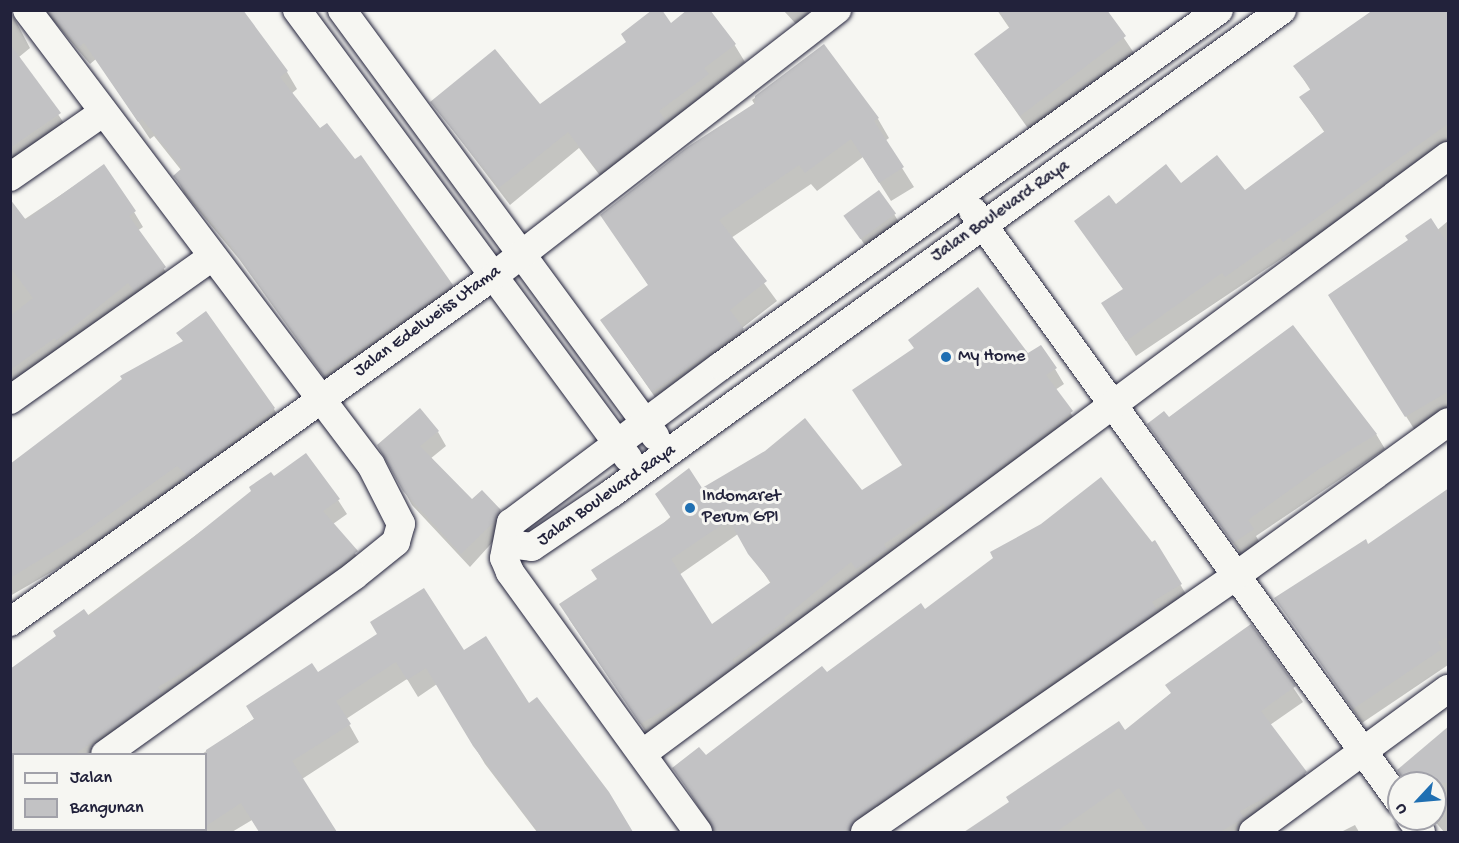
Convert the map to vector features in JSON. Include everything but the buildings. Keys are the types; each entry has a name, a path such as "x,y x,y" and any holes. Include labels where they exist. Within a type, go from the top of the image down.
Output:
{"street":[{"path":"27,10 371,465 401,524 396,542 106,753"},
{"path":"297,10 641,473"},
{"path":"342,10 644,423 669,452"},
{"name":"Jalan Edelweiss Utama","path":"10,622 495,275 837,10"},
{"name":"Jalan Boulevard Raya","path":"1219,10 517,516 511,523 508,544 532,547 641,473 1282,10"},
{"path":"10,177 104,112"},
{"path":"642,754 1449,156"},
{"path":"962,194 1110,405 1237,575 1387,784"},
{"path":"10,400 212,257"},
{"path":"865,832 1237,575 1449,422"},
{"path":"508,544 504,558 510,572 698,832"},
{"path":"1253,832 1449,689"}],"place":[{"name":"My Home","path":"946,357"},
{"name":"Indomaret Perum GPI","path":"690,508"}]}
